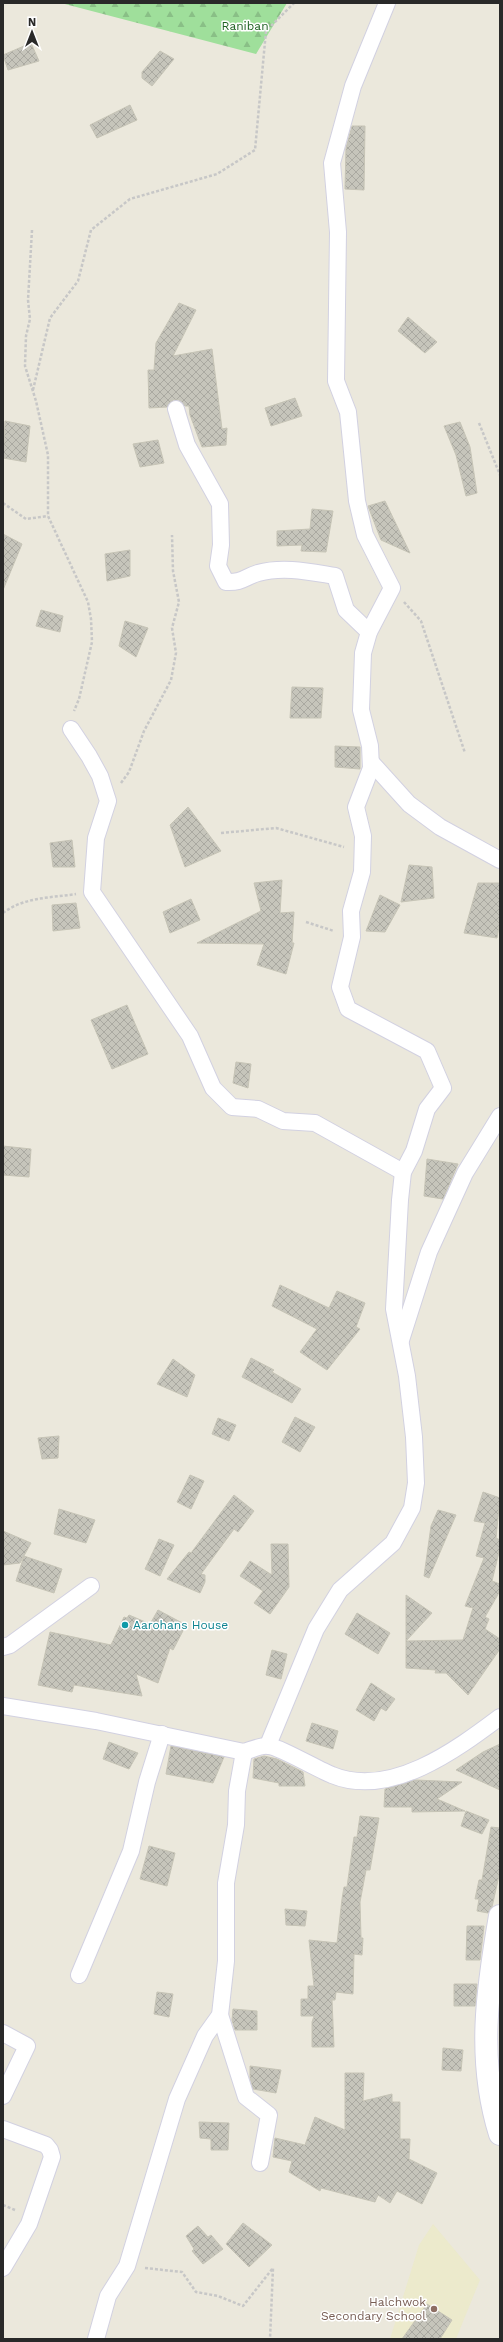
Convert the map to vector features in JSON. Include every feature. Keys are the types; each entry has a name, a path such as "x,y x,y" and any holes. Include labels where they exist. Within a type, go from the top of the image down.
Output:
{"street":[{"path":"268,1746 316,1629 340,1590 393,1543 412,1508 416,1483 414,1437 407,1376 394,1309 395,1268 403,1172 414,1151 426,1109 443,1088 426,1051 348,1009 340,987 352,937 351,911 362,872 363,836 356,807 371,768 370,746 361,710 363,653 370,632 392,588 365,535 357,501 348,412 336,381 338,232 332,163 353,86 387,3"},
{"path":"176,409 187,445 220,504 221,545 218,566 226,582 238,583 258,573 290,569 335,576 346,610 370,632"},
{"path":"71,730 96,770 108,801 96,838 92,892 190,1036 213,1088 232,1107 258,1109 283,1120 315,1123 403,1172"},
{"path":"371,762 410,804 440,827 500,860"},
{"path":"400,1341 429,1252 465,1172 500,1116"},
{"path":"3,1647 10,1645 91,1586"},
{"path":"3,1706 162,1734 244,1752 268,1746 333,1776 360,1782 390,1777 422,1768 462,1746 500,1717"},
{"path":"79,1975 130,1851 147,1782 162,1734"},
{"path":"244,1752 237,1791 236,1825 226,1883 226,1961 220,2015 246,2097 269,2115 260,2163"},
{"path":"500,1916 487,1992 485,2059 491,2104 500,2134"},
{"path":"96,2339 108,2296 127,2266 177,2099 205,2036 220,2015"},
{"path":"3,2033 28,2046 3,2096"},
{"path":"3,2129 46,2145 50,2150 52,2157 29,2224 3,2268"}],"path":[{"path":"33,390 50,318 78,281 91,230 130,198 217,174 255,150 266,31 294,3"},
{"path":"32,230 28,300 30,319 26,336 25,366 33,390 48,455 48,516 88,602 91,619 92,642 79,699 72,717 71,730"},
{"path":"479,423 500,475"},
{"path":"3,503 26,519 48,516"},
{"path":"108,801 129,772 144,731 170,680 176,653 172,628 179,602 173,571 172,536"},
{"path":"392,588 420,621 465,753"},
{"path":"221,832 276,828 362,852"},
{"path":"3,913 11,907 40,897 92,892"},
{"path":"306,922 352,937"},
{"path":"127,2266 182,2272 196,2292 218,2296 243,2306 273,2268 270,2339"}],"shaded area":[{"name":"Halchwok Secondary School","path":"433,2224 480,2280 456,2339 390,2339 419,2245"}],"green space":[{"name":"Raniban","path":"61,3 287,3 256,54"}],"building":[{"path":"31,43 39,61 8,70 3,55"},
{"path":"160,51 174,59 152,86 142,78 142,72"},
{"path":"130,105 137,120 97,138 90,125"},
{"path":"352,126 365,126 364,190 345,189 346,148"},
{"path":"179,303 196,310 173,356 212,349 222,429 227,428 226,445 202,447 190,415 189,406 185,406 179,400 173,400 167,407 149,408 148,370 154,370 156,343"},
{"path":"408,317 437,342 425,353 398,331"},
{"path":"295,398 302,416 271,426 265,408"},
{"path":"5,421 30,426 26,462 3,458"},
{"path":"460,422 470,447 477,493 466,496 456,455 444,426"},
{"path":"158,440 164,463 140,467 133,444"},
{"path":"385,501 410,553 381,540 368,506"},
{"path":"312,509 333,511 326,552 301,551 302,545 277,546 277,531 310,529"},
{"path":"3,534 22,544 3,590"},
{"path":"130,550 130,576 107,581 105,554"},
{"path":"41,610 63,616 60,632 36,626"},
{"path":"125,621 148,628 136,657 119,646"},
{"path":"292,687 323,688 321,718 290,718"},
{"path":"335,746 360,747 360,769 335,767"},
{"path":"188,807 221,851 185,867 170,825"},
{"path":"72,840 75,867 53,867 50,843"},
{"path":"409,865 432,867 434,898 401,902"},
{"path":"282,880 280,913 294,912 292,943 294,943 286,974 257,965 264,944 197,943 261,911 254,883"},
{"path":"478,883 500,883 500,921 497,938 464,933"},
{"path":"380,895 400,905 385,932 366,931"},
{"path":"191,899 200,920 170,933 163,912"},
{"path":"76,903 80,928 53,931 52,905"},
{"path":"127,1005 148,1054 112,1069 91,1020"},
{"path":"236,1062 251,1064 248,1088 233,1083"},
{"path":"3,1146 31,1149 29,1177 3,1175"},
{"path":"427,1159 458,1164 443,1199 424,1196"},
{"path":"280,1285 329,1308 337,1291 365,1303 356,1327 360,1329 327,1370 300,1352 317,1329 272,1306"},
{"path":"251,1358 274,1370 272,1372 301,1389 292,1403 242,1377"},
{"path":"173,1359 195,1375 187,1397 157,1384"},
{"path":"295,1417 315,1427 300,1452 282,1442"},
{"path":"218,1418 236,1425 229,1441 212,1434"},
{"path":"59,1436 58,1458 42,1459 38,1438"},
{"path":"190,1475 204,1481 191,1509 177,1502"},
{"path":"483,1492 500,1498 496,1538 500,1540 500,1548 492,1581 500,1584 500,1591 485,1617 489,1619 485,1629 500,1639 500,1649 468,1695 446,1673 435,1673 436,1670 406,1668 406,1641 463,1640 473,1608 465,1606 484,1558 476,1556 485,1523 474,1521"},
{"path":"234,1495 254,1511 238,1532 234,1529 201,1574 205,1575 205,1582 200,1593 167,1579 189,1552 191,1553"},
{"path":"59,1509 95,1520 86,1543 54,1534"},
{"path":"438,1510 456,1515 429,1578 424,1576 431,1526"},
{"path":"3,1531 31,1543 20,1563 3,1565"},
{"path":"159,1539 174,1545 160,1576 145,1569"},
{"path":"271,1544 288,1544 289,1587 270,1614 254,1603 263,1591 240,1576 250,1561 272,1575"},
{"path":"24,1556 62,1569 54,1593 16,1581"},
{"path":"406,1595 432,1613 406,1641"},
{"path":"158,1610 186,1625 173,1650 170,1648 158,1683 136,1674 142,1696 74,1685 72,1692 38,1685 50,1632 111,1645 124,1617 127,1618 129,1615 150,1624"},
{"path":"357,1613 390,1633 378,1654 345,1634"},
{"path":"272,1650 287,1654 281,1679 266,1675"},
{"path":"371,1683 395,1699 386,1711 381,1708 374,1721 356,1710"},
{"path":"312,1723 338,1731 333,1749 306,1741"},
{"path":"109,1742 138,1753 129,1769 103,1759"},
{"path":"500,1744 500,1790 456,1770 483,1752"},
{"path":"171,1746 224,1757 213,1783 166,1774"},
{"path":"264,1756 277,1759 303,1772 305,1786 279,1786 279,1783 253,1778 254,1759"},
{"path":"415,1780 462,1782 437,1799 465,1811 412,1812 412,1807 384,1807 385,1789"},
{"path":"466,1811 489,1820 482,1834 461,1826"},
{"path":"360,1816 379,1818 370,1870 366,1870 360,1902 361,1938 363,1938 362,1955 354,1954 353,1994 336,1992 335,2000 332,2000 334,2047 312,2047 312,2022 314,2016 301,2016 301,1999 308,1999 308,1986 314,1986 309,1940 337,1943 344,1887 347,1887 354,1837 357,1837"},
{"path":"491,1827 500,1828 500,1871 492,1907 488,1913 477,1911 479,1899 475,1899 479,1880 482,1880"},
{"path":"149,1846 175,1853 167,1886 140,1879"},
{"path":"285,1909 307,1911 305,1926 286,1925"},
{"path":"467,1926 484,1926 480,1960 466,1960"},
{"path":"454,1984 477,1984 475,2006 454,2006"},
{"path":"157,1992 173,1994 169,2017 154,2014"},
{"path":"233,2009 257,2011 257,2030 235,2030 232,2020"},
{"path":"443,2048 463,2050 461,2071 442,2070"},
{"path":"250,2066 281,2070 276,2093 253,2089 250,2078"},
{"path":"345,2073 364,2073 363,2101 392,2094 392,2102 400,2102 400,2139 410,2139 409,2159 437,2173 422,2204 397,2191 390,2203 378,2195 375,2202 321,2188 320,2191 289,2172 292,2161 273,2157 275,2138 305,2145 315,2117 345,2130"},
{"path":"199,2122 229,2123 228,2150 211,2150 211,2139 200,2138"},
{"path":"243,2223 272,2245 249,2267 226,2244"},
{"path":"198,2226 208,2237 211,2235 223,2249 203,2264 192,2251 194,2249 186,2236"},
{"path":"427,2304 452,2320 440,2339 402,2339"}],"place":[{"name":"Aarohans House","path":"125,1625"},
{"name":"Halchwok Secondary School","path":"434,2309"}]}
